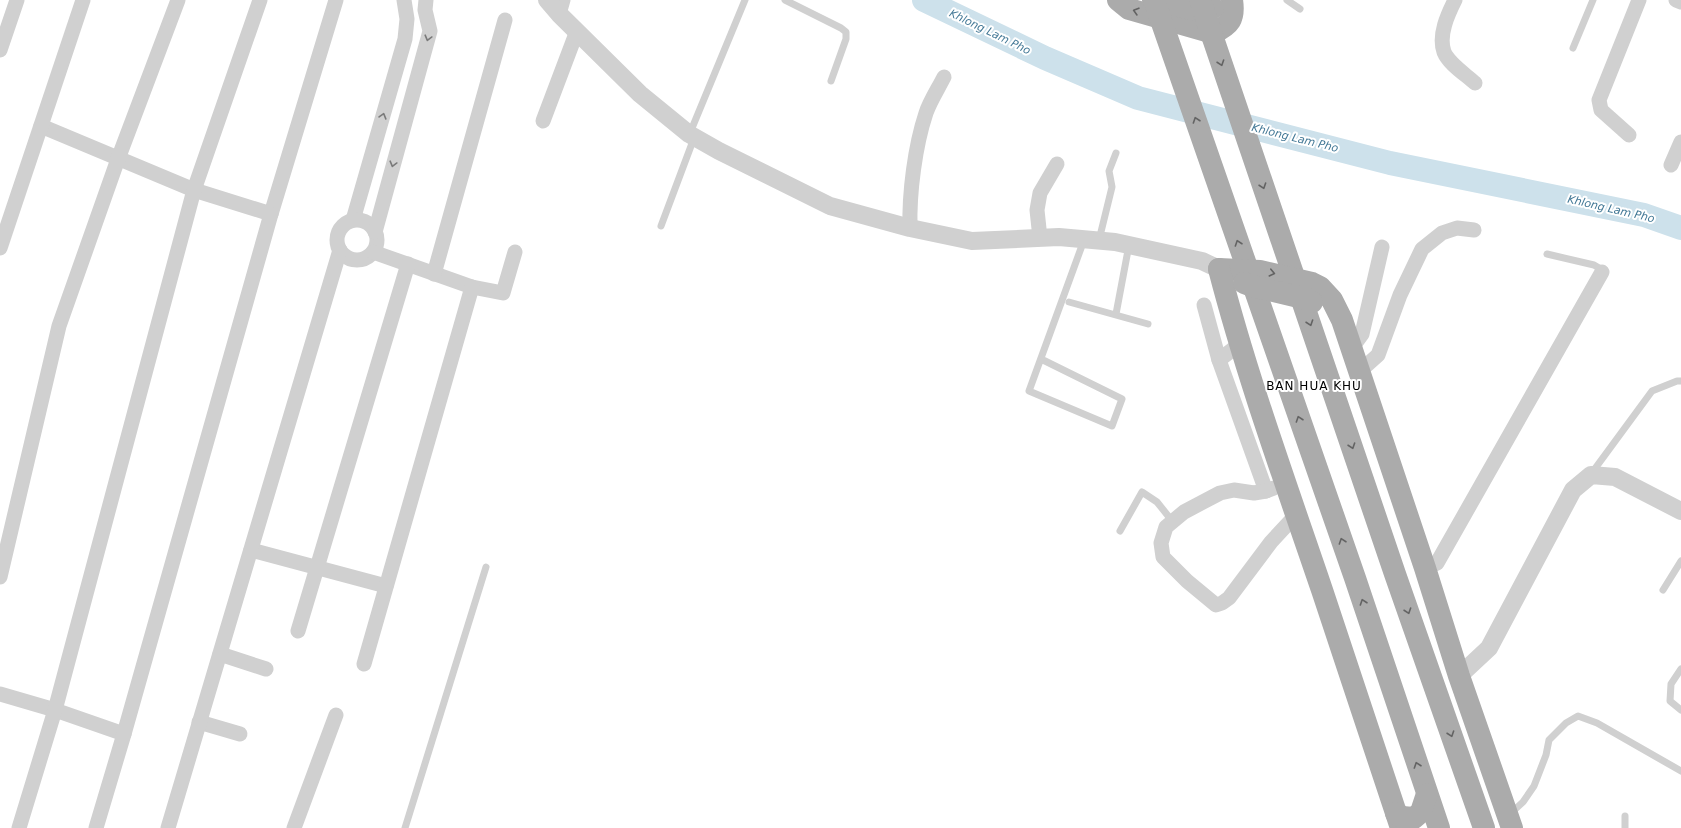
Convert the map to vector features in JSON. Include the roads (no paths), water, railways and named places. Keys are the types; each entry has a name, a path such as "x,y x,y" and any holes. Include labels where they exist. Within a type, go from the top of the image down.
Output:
{"main road":[{"path":"1118,0 1129,9 1213,33 1226,27 1233,15 1232,0"},
{"path":"1154,0 1203,12 1216,7 1220,0"},
{"path":"1154,0 1355,578 1439,828"},
{"path":"1200,0 1395,574 1482,821 1495,817 1502,812 1508,816"},
{"path":"1219,269 1241,343 1276,488 1296,515 1398,821 1402,817 1414,818 1421,812 1427,794"},
{"path":"1219,269 1252,286 1307,299 1321,308 1348,341 1425,568 1459,676 1508,816"}],"street":[{"path":"0,50 17,0"},
{"path":"0,248 83,0"},
{"path":"0,577 59,326 118,159 178,0"},
{"path":"19,828 55,710 194,190 260,0"},
{"path":"96,828 271,214 336,0"},
{"path":"353,220 405,39 407,19 404,0"},
{"path":"375,232 366,222 353,220 347,222 339,232 338,244 340,250 349,258 355,260 368,256 372,252 376,239 375,232 430,31 425,10 426,0"},
{"path":"547,0 561,7 577,31 640,94 692,135 719,151 830,206 910,228 972,241 1059,237 1092,240 1130,245 1202,261 1219,269"},
{"path":"1455,0 1447,17 1443,36 1444,51 1450,60 1475,83"},
{"path":"1629,135 1601,110 1599,100 1639,0"},
{"path":"1676,0 1681,2"},
{"path":"434,274 505,20"},
{"path":"543,121 577,31"},
{"path":"910,228 909,201 920,136 926,112 944,77"},
{"path":"41,126 194,190 271,214"},
{"path":"1671,165 1681,142"},
{"path":"1040,238 1037,210 1040,193 1057,164"},
{"path":"1359,372 1378,355 1400,294 1422,249 1442,233 1457,228 1474,230"},
{"path":"1348,341 1362,334 1382,247"},
{"path":"168,828 340,250"},
{"path":"372,252 472,287 503,292 515,252"},
{"path":"298,632 408,264"},
{"path":"1425,568 1436,563 1602,272"},
{"path":"364,664 472,287"},
{"path":"1204,305 1219,360 1276,488 1254,493 1234,490 1220,493 1184,512 1166,527 1161,543 1163,557 1186,581 1216,605 1228,598 1271,542 1296,515"},
{"path":"1219,360 1241,343"},
{"path":"1459,676 1489,648 1573,490 1591,475 1614,477 1681,511"},
{"path":"251,550 386,586"},
{"path":"220,654 266,669"},
{"path":"0,694 55,710 124,734"},
{"path":"294,828 336,715"},
{"path":"199,722 240,734"}],"lane":[{"path":"661,226 692,135 745,0"},
{"path":"785,0 841,28 846,32 846,39 831,81"},
{"path":"1287,0 1300,9"},
{"path":"1573,48 1593,0"},
{"path":"1041,359 1122,399 1112,426 1029,391 1041,359 1092,240 1112,187 1109,171 1116,153"},
{"path":"1116,314 1130,245"},
{"path":"1547,254 1594,265 1602,272"},
{"path":"1069,302 1148,324"},
{"path":"1591,475 1652,391 1677,381 1681,382"},
{"path":"1120,531 1142,492 1157,502 1173,522"},
{"path":"1663,590 1681,561"},
{"path":"405,828 486,567"},
{"path":"1681,669 1671,684 1670,701 1681,710"},
{"path":"1508,816 1523,802 1534,786 1546,755 1549,740 1566,723 1578,716 1596,723 1681,771"},
{"path":"1625,816 1625,828"}],"waterway":[{"name":"Khlong Lam Pho","path":"924,0 1045,58 1138,98 1390,163 1644,215 1681,228"}],"district":[{"name":"BAN HUA KHU","path":"1314,386"}]}
